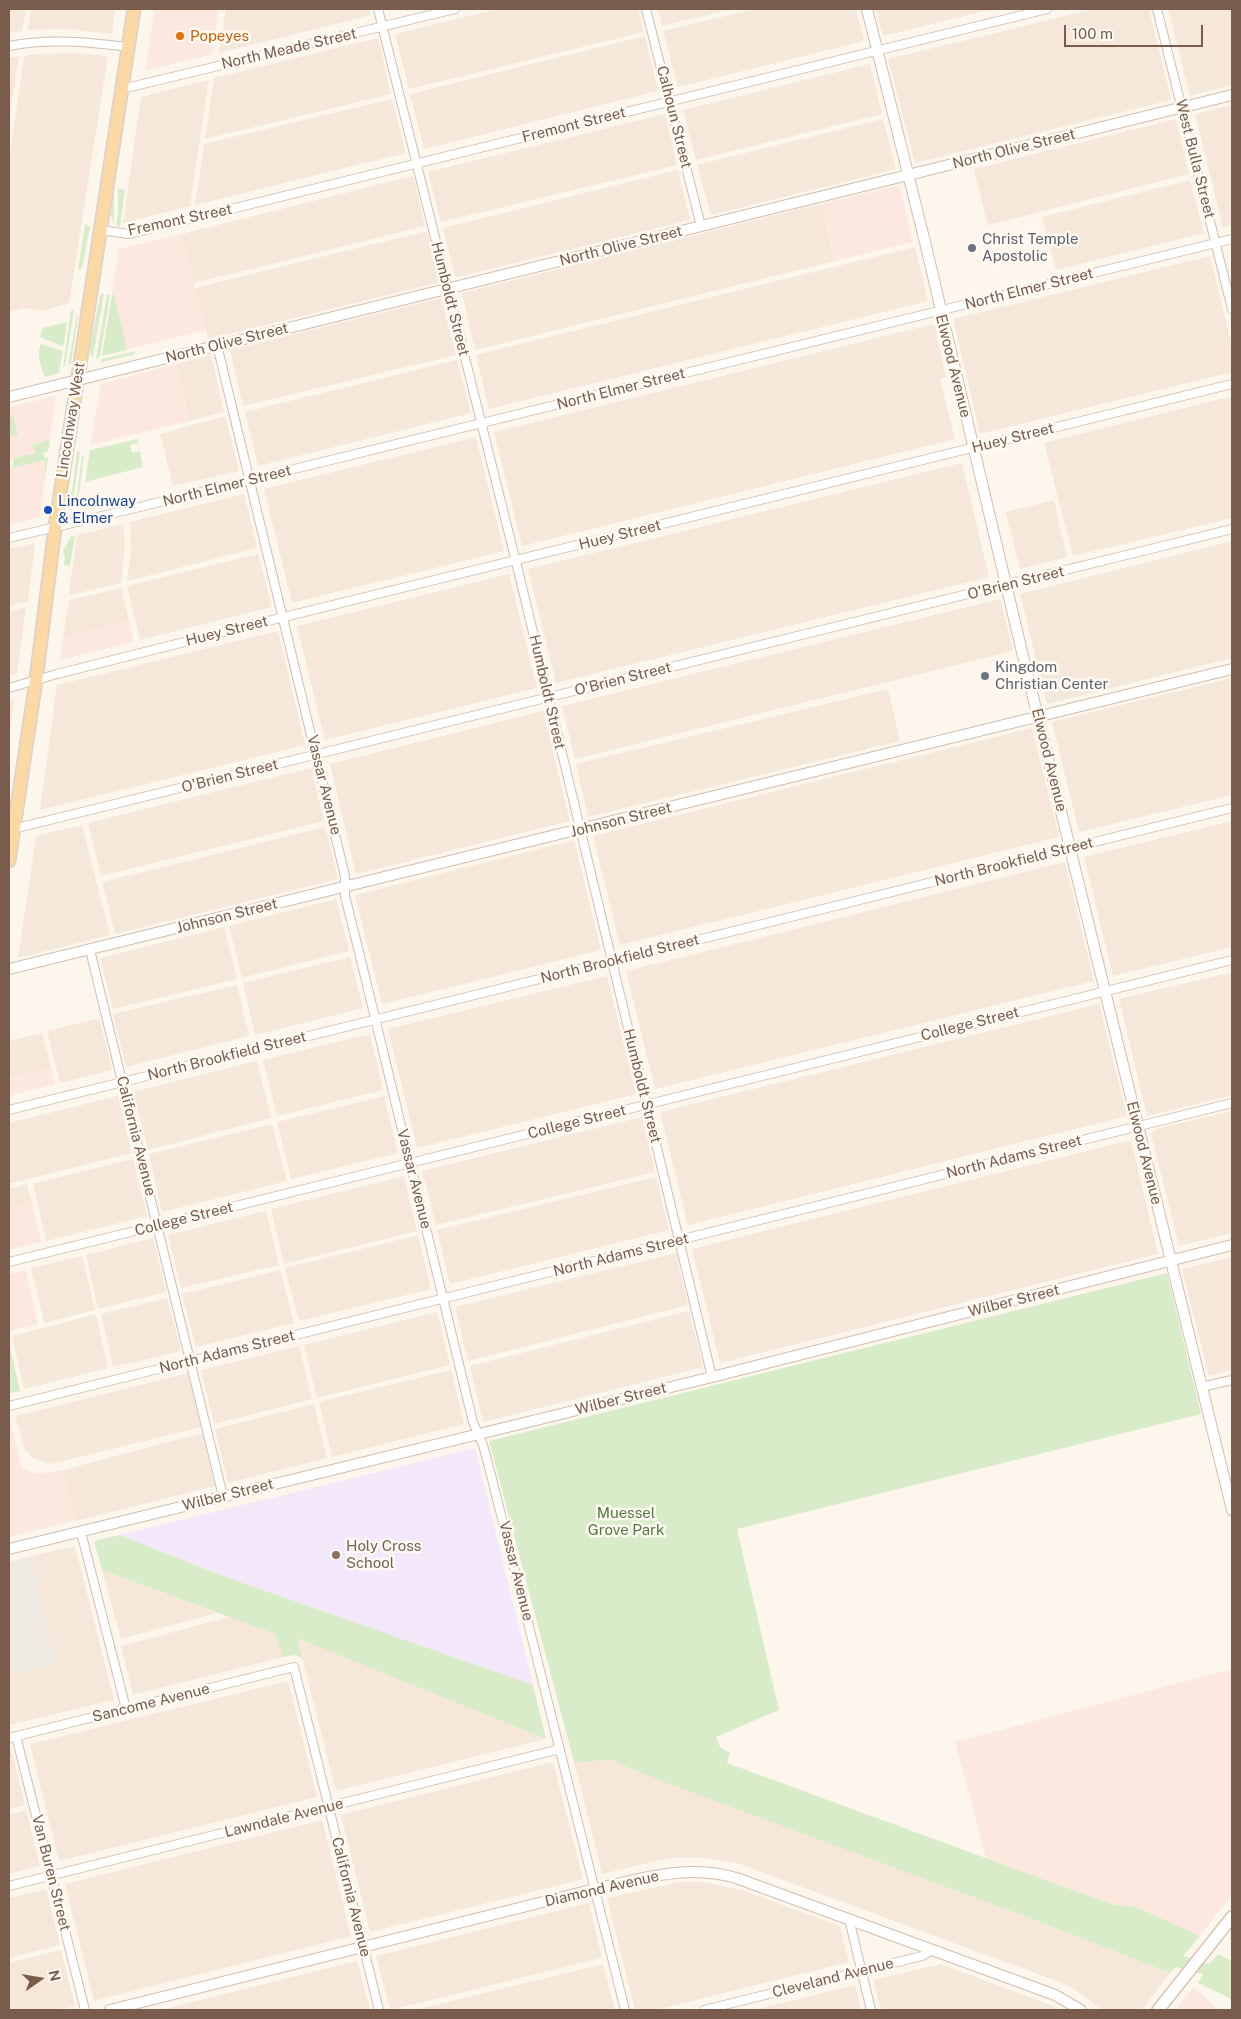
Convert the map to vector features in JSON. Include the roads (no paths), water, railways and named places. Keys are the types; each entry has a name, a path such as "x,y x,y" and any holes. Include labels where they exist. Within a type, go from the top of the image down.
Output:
{"main road":[{"name":"Lincolnway West","path":"9,861 36,680 55,528 134,9"},
{"path":"1158,2010 1232,1917"}],"street":[{"name":"Humboldt Street","path":"378,9 516,560 712,1377"},
{"name":"North Meade Street","path":"122,89 455,9"},
{"name":"Calhoun Street","path":"646,9 701,226"},
{"name":"Elwood Avenue","path":"867,9 1104,991 1232,1510"},
{"name":"Fremont Street","path":"100,230 129,234 1047,9"},
{"name":"West Bulla Street","path":"1157,9 1232,309"},
{"path":"9,46 55,41 90,42 128,47"},
{"name":"North Olive Street","path":"9,397 1232,96"},
{"name":"North Elmer Street","path":"9,538 1232,239"},
{"name":"Vassar Avenue","path":"217,346 284,617 345,876 345,896 473,1422 483,1445 494,1485 625,2010"},
{"name":"Huey Street","path":"9,688 284,617 1232,384"},
{"name":"O'Brien Street","path":"13,829 1232,529"},
{"name":"Johnson Street","path":"9,969 1232,669"},
{"name":"North Brookfield Street","path":"9,1110 1232,808"},
{"name":"California Avenue","path":"90,950 223,1496"},
{"name":"College Street","path":"9,1262 1232,960"},
{"name":"North Adams Street","path":"9,1406 1232,1103"},
{"name":"Wilber Street","path":"9,1549 712,1377 1232,1246"},
{"path":"1201,1387 1232,1380"},
{"path":"81,1532 126,1709"},
{"name":"California Avenue","path":"294,1667 379,2010"},
{"name":"Sancome Avenue","path":"13,1737 294,1667"},
{"name":"Van Buren Street","path":"13,1737 52,1876 85,2010"},
{"name":"Lawndale Avenue","path":"9,1886 560,1749"},
{"name":"Diamond Avenue","path":"110,2010 595,1889 680,1872 715,1873 739,1879 1056,1995 1081,2010"},
{"path":"848,1919 871,2010"},
{"name":"Cleveland Avenue","path":"704,2010 922,1956 932,1950"}],"place":[{"name":"Popeyes","path":"180,36"},
{"name":"Christ Temple Apostolic","path":"972,248"},
{"name":"Lincolnway & Elmer","path":"48,510"},
{"name":"Kingdom Christian Center","path":"985,676"},
{"name":"Holy Cross School","path":"336,1555"}],"park label":[{"name":"Muessel Grove Park","path":"626,1522"}]}
